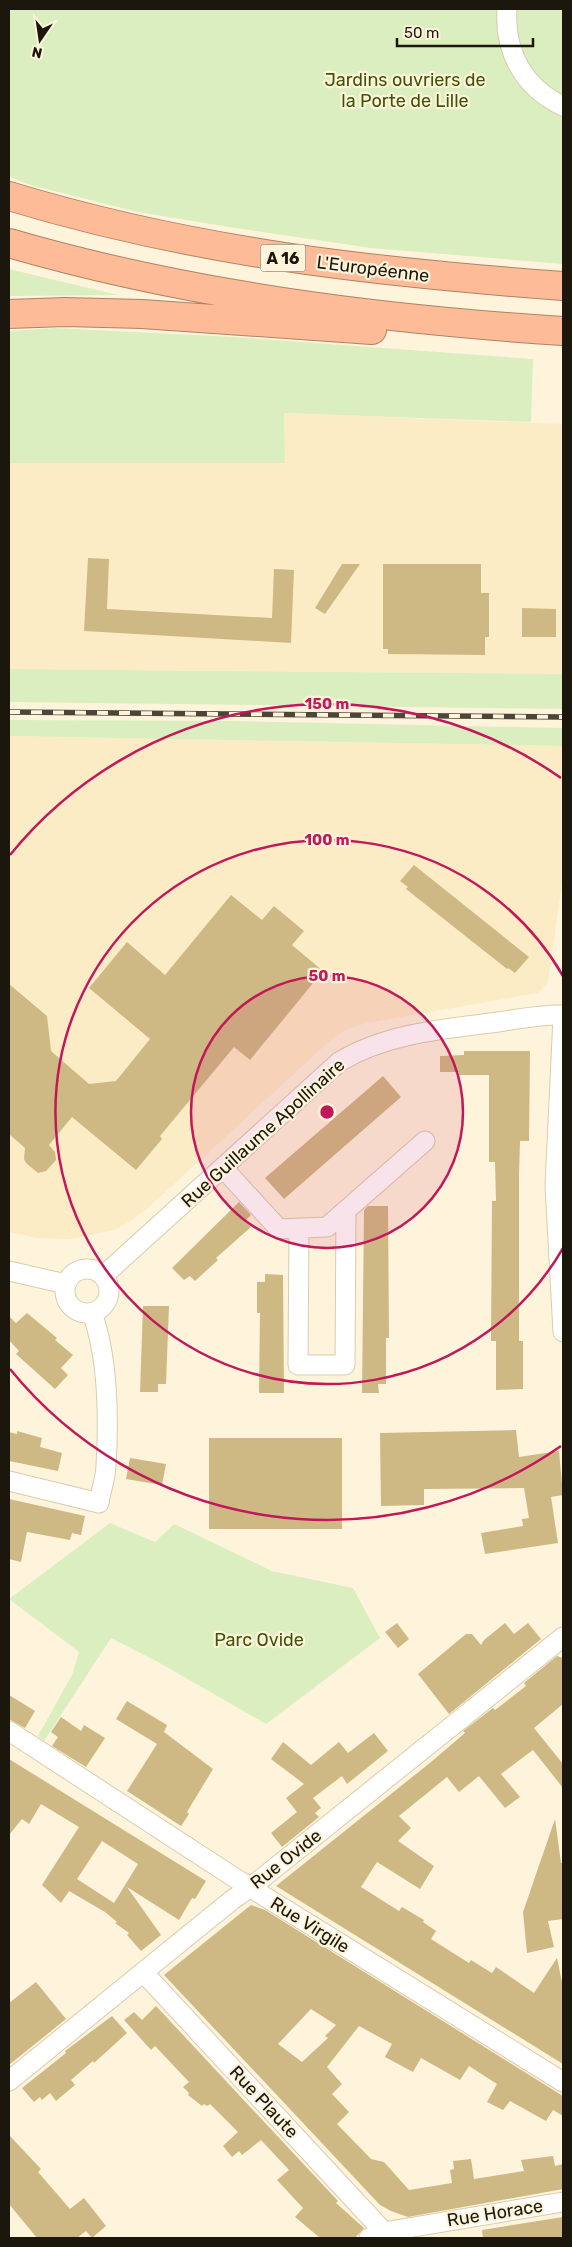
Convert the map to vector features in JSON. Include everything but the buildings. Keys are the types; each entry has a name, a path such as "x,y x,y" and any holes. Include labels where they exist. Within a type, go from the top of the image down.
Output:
{"highway":[{"name":"L'Européenne","path":"9,196 89,219 154,234 273,257 389,272 563,286"},
{"name":"A 16","path":"9,243 135,275 261,298 408,317 563,331"},
{"path":"9,314 65,312 142,314 444,335 497,337 563,336"}],"street":[{"path":"507,9 508,35 516,65 534,88 543,96 563,106"},
{"name":"Rue Guillaume Apollinaire","path":"103,1276 339,1062 368,1046 396,1038 481,1024 546,1016 563,1016"},
{"path":"563,1016 555,1168 563,1332"},
{"path":"223,1168 279,1228 327,1227 425,1141"},
{"path":"299,1228 298,1365 345,1365 346,1210"},
{"path":"80,1270 94,1270 103,1276 109,1289 108,1299 101,1308 92,1313 81,1312 72,1308 66,1299 66,1284 71,1275 80,1270"},
{"path":"9,1271 66,1284"},
{"path":"9,1481 98,1503 106,1467 106,1416 102,1356 92,1313"},
{"name":"Rue Ovide","path":"9,2081 232,1900 251,1887 563,1637"},
{"name":"Rue Virgile","path":"9,1731 251,1887 563,2082"},
{"name":"Rue Plaute","path":"143,1972 377,2235"},
{"name":"Rue Horace","path":"377,2235 563,2202"}],"shaded area":[{"path":"284,413 563,424 563,674 9,669 9,463 285,463"},
{"path":"9,736 563,746 563,875 548,982 538,993 367,1023 350,1028 334,1037 148,1208 114,1230 72,1239 37,1238 9,1232"}],"green space":[{"name":"Jardins ouvriers de la Porte de Lille","path":"9,9 563,9 563,264 371,248 229,227 138,212 34,186 9,177"},
{"path":"9,269 118,295 9,296"},
{"path":"55,328 234,337 533,359 531,422 284,413 285,463 9,463 9,331"},
{"path":"9,669 563,674 563,709 9,702"},
{"path":"9,720 228,721 563,728 563,746 9,736"},
{"name":"Parc Ovide","path":"110,1523 155,1542 174,1524 272,1571 353,1588 380,1638 266,1724 158,1662 111,1638 44,1741 38,1736 72,1675 79,1652 9,1599"}],"railway":[{"path":"9,712 563,717"}]}
